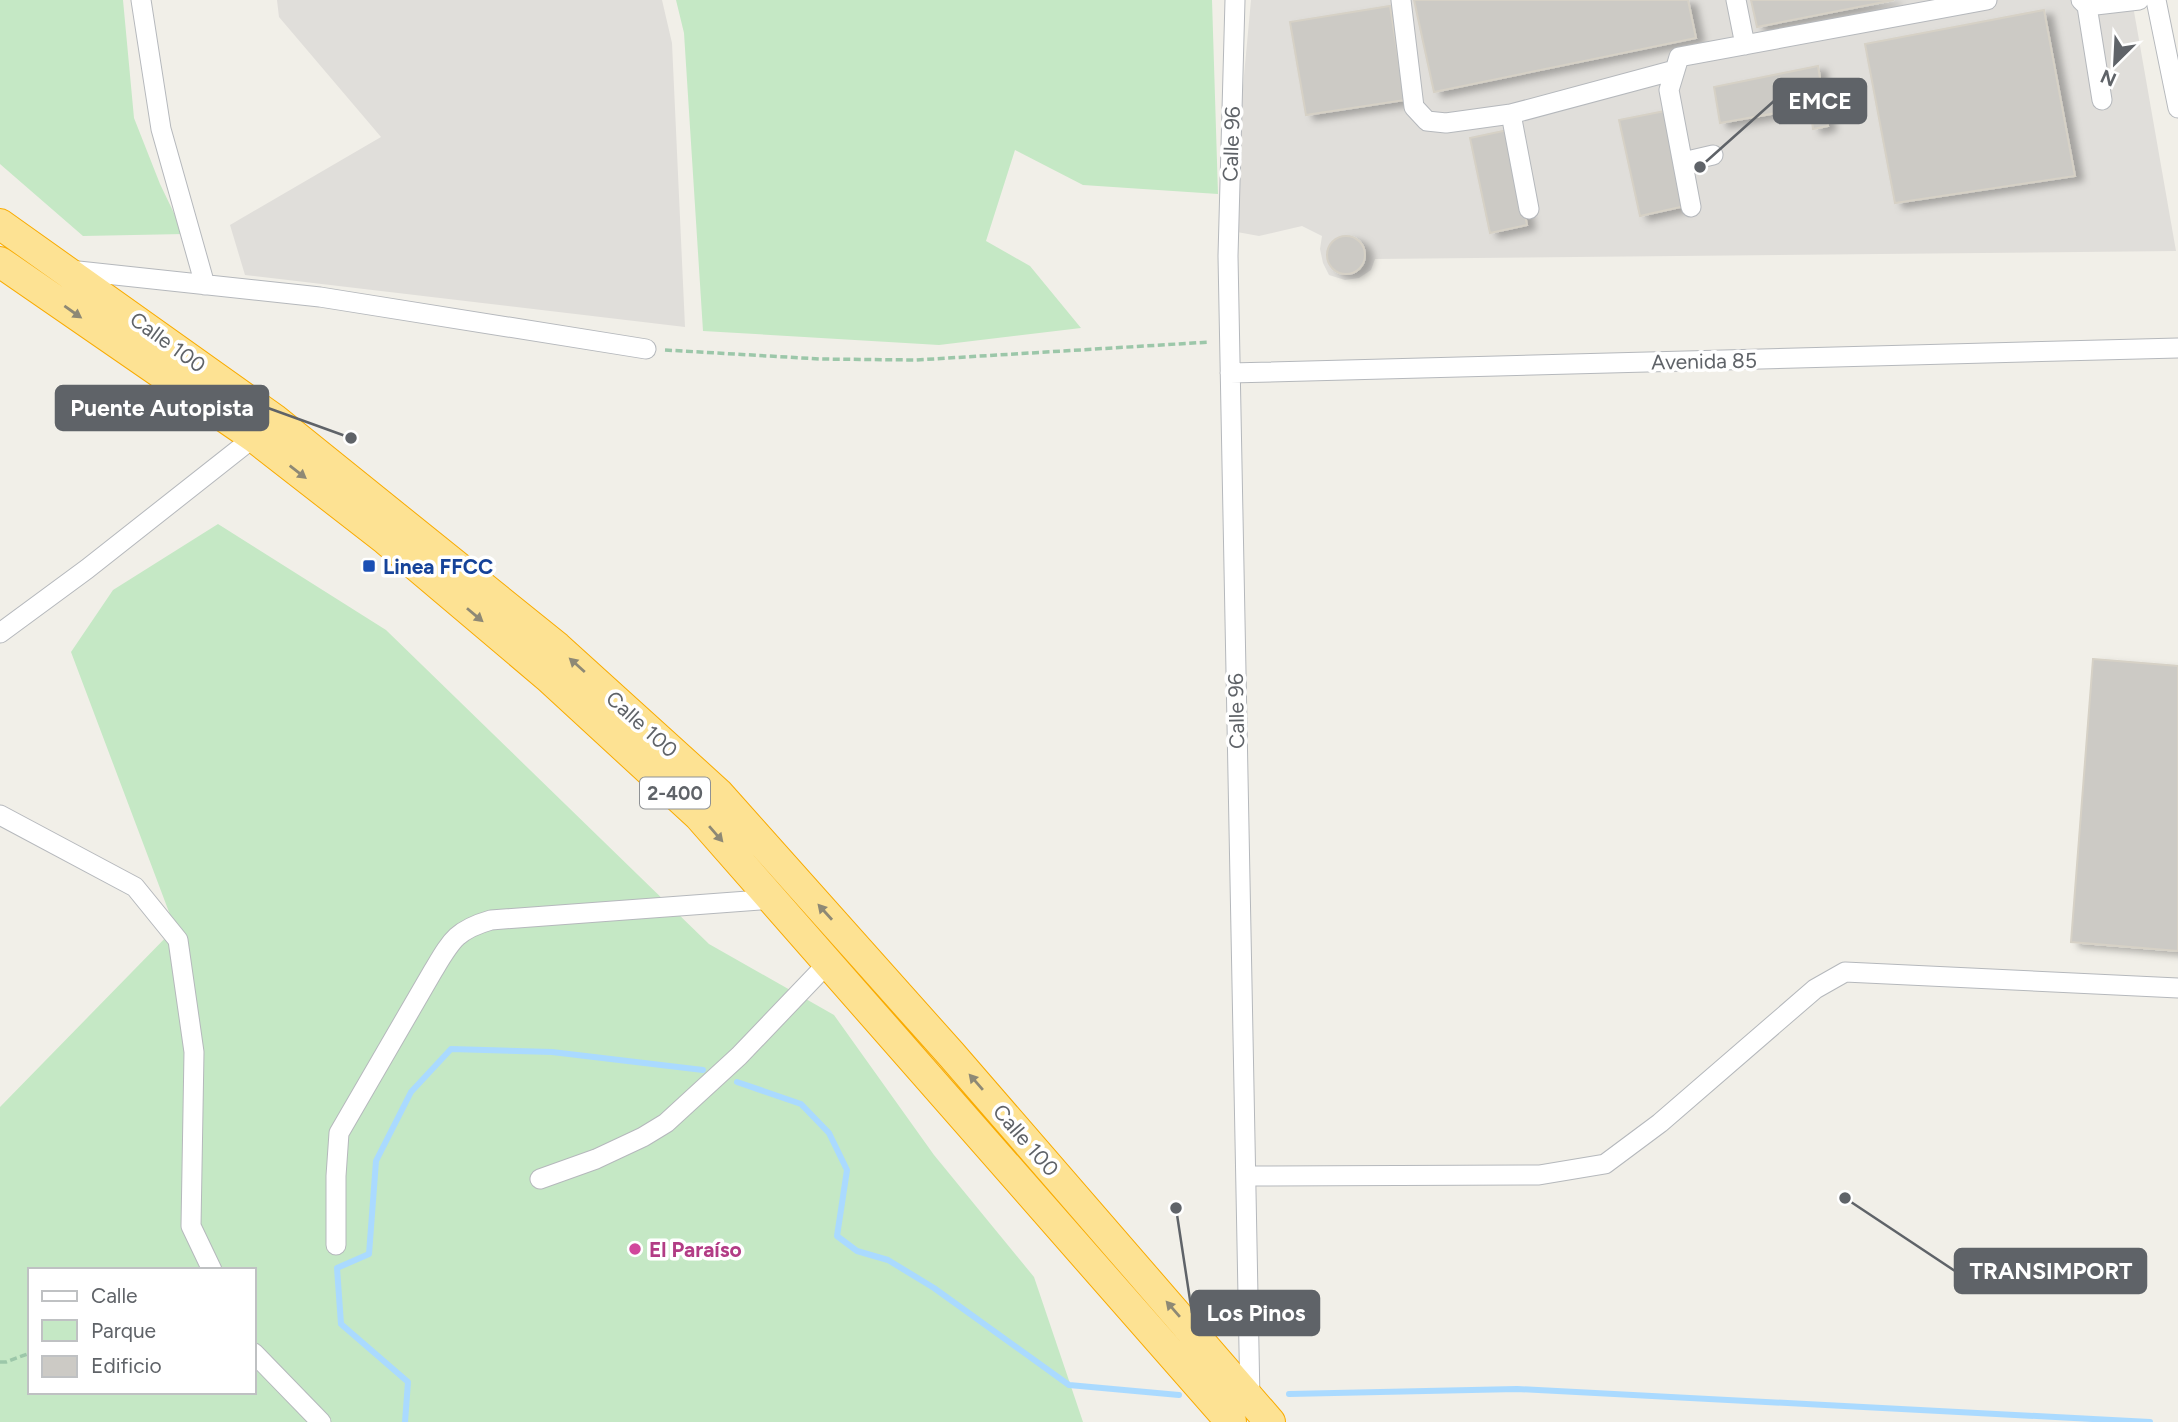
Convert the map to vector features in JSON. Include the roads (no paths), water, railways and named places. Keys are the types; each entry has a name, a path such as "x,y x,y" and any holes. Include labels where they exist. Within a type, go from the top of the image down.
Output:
{"highway":[{"path":"0,206 33,247"},
{"name":"Calle 100","path":"0,224 65,269 265,429 557,647 718,793 960,1064 1251,1410 1270,1422"},
{"name":"Calle 100","path":"0,262 265,429 386,540 548,677 699,816 1231,1422"}],"street":[{"path":"141,0 161,129 205,285"},
{"name":"Calle 96","path":"1235,0 1228,256 1251,1410"},
{"path":"1401,0 1414,107 1427,121 1446,123 1511,114 1675,70"},
{"path":"1736,0 1745,45"},
{"path":"1691,207 1669,90 1679,57 1987,0"},
{"path":"2102,100 2084,3 2139,0"},
{"path":"2156,0 2178,108"},
{"path":"1511,114 1529,209"},
{"path":"1683,162 1713,155"},
{"path":"65,269 320,297 646,349"},
{"name":"Avenida 85","path":"1230,373 2178,348"},
{"path":"0,633 87,569 265,429"},
{"path":"0,815 135,887 178,940 194,1052 191,1226 211,1268"},
{"path":"336,1245 339,1133 448,946 459,933 491,920 773,899"},
{"path":"540,1179 596,1158 643,1137 666,1123 739,1056 828,962"},
{"path":"1246,1176 1539,1175 1605,1164 1660,1122 1815,989 1844,972 2178,988"},
{"path":"256,1355 321,1422"}],"waterway":[{"path":"405,1422 408,1382 341,1324 337,1268 369,1254 376,1161 411,1092 451,1049 552,1052 703,1070"},
{"path":"737,1082 801,1104 829,1133 847,1170 837,1236 857,1251 888,1260 934,1288 1069,1385 1179,1395"},
{"path":"1289,1394 1517,1389 2150,1422"}],"place":[{"name":"EMCE","path":"1700,167"},
{"name":"Puente Autopista","path":"351,438"},
{"name":"Linea FFCC","path":"369,566"},
{"name":"TRANSIMPORT","path":"1845,1198"},
{"name":"Los Pinos","path":"1176,1208"},
{"name":"El Paraíso","path":"635,1249"}]}
